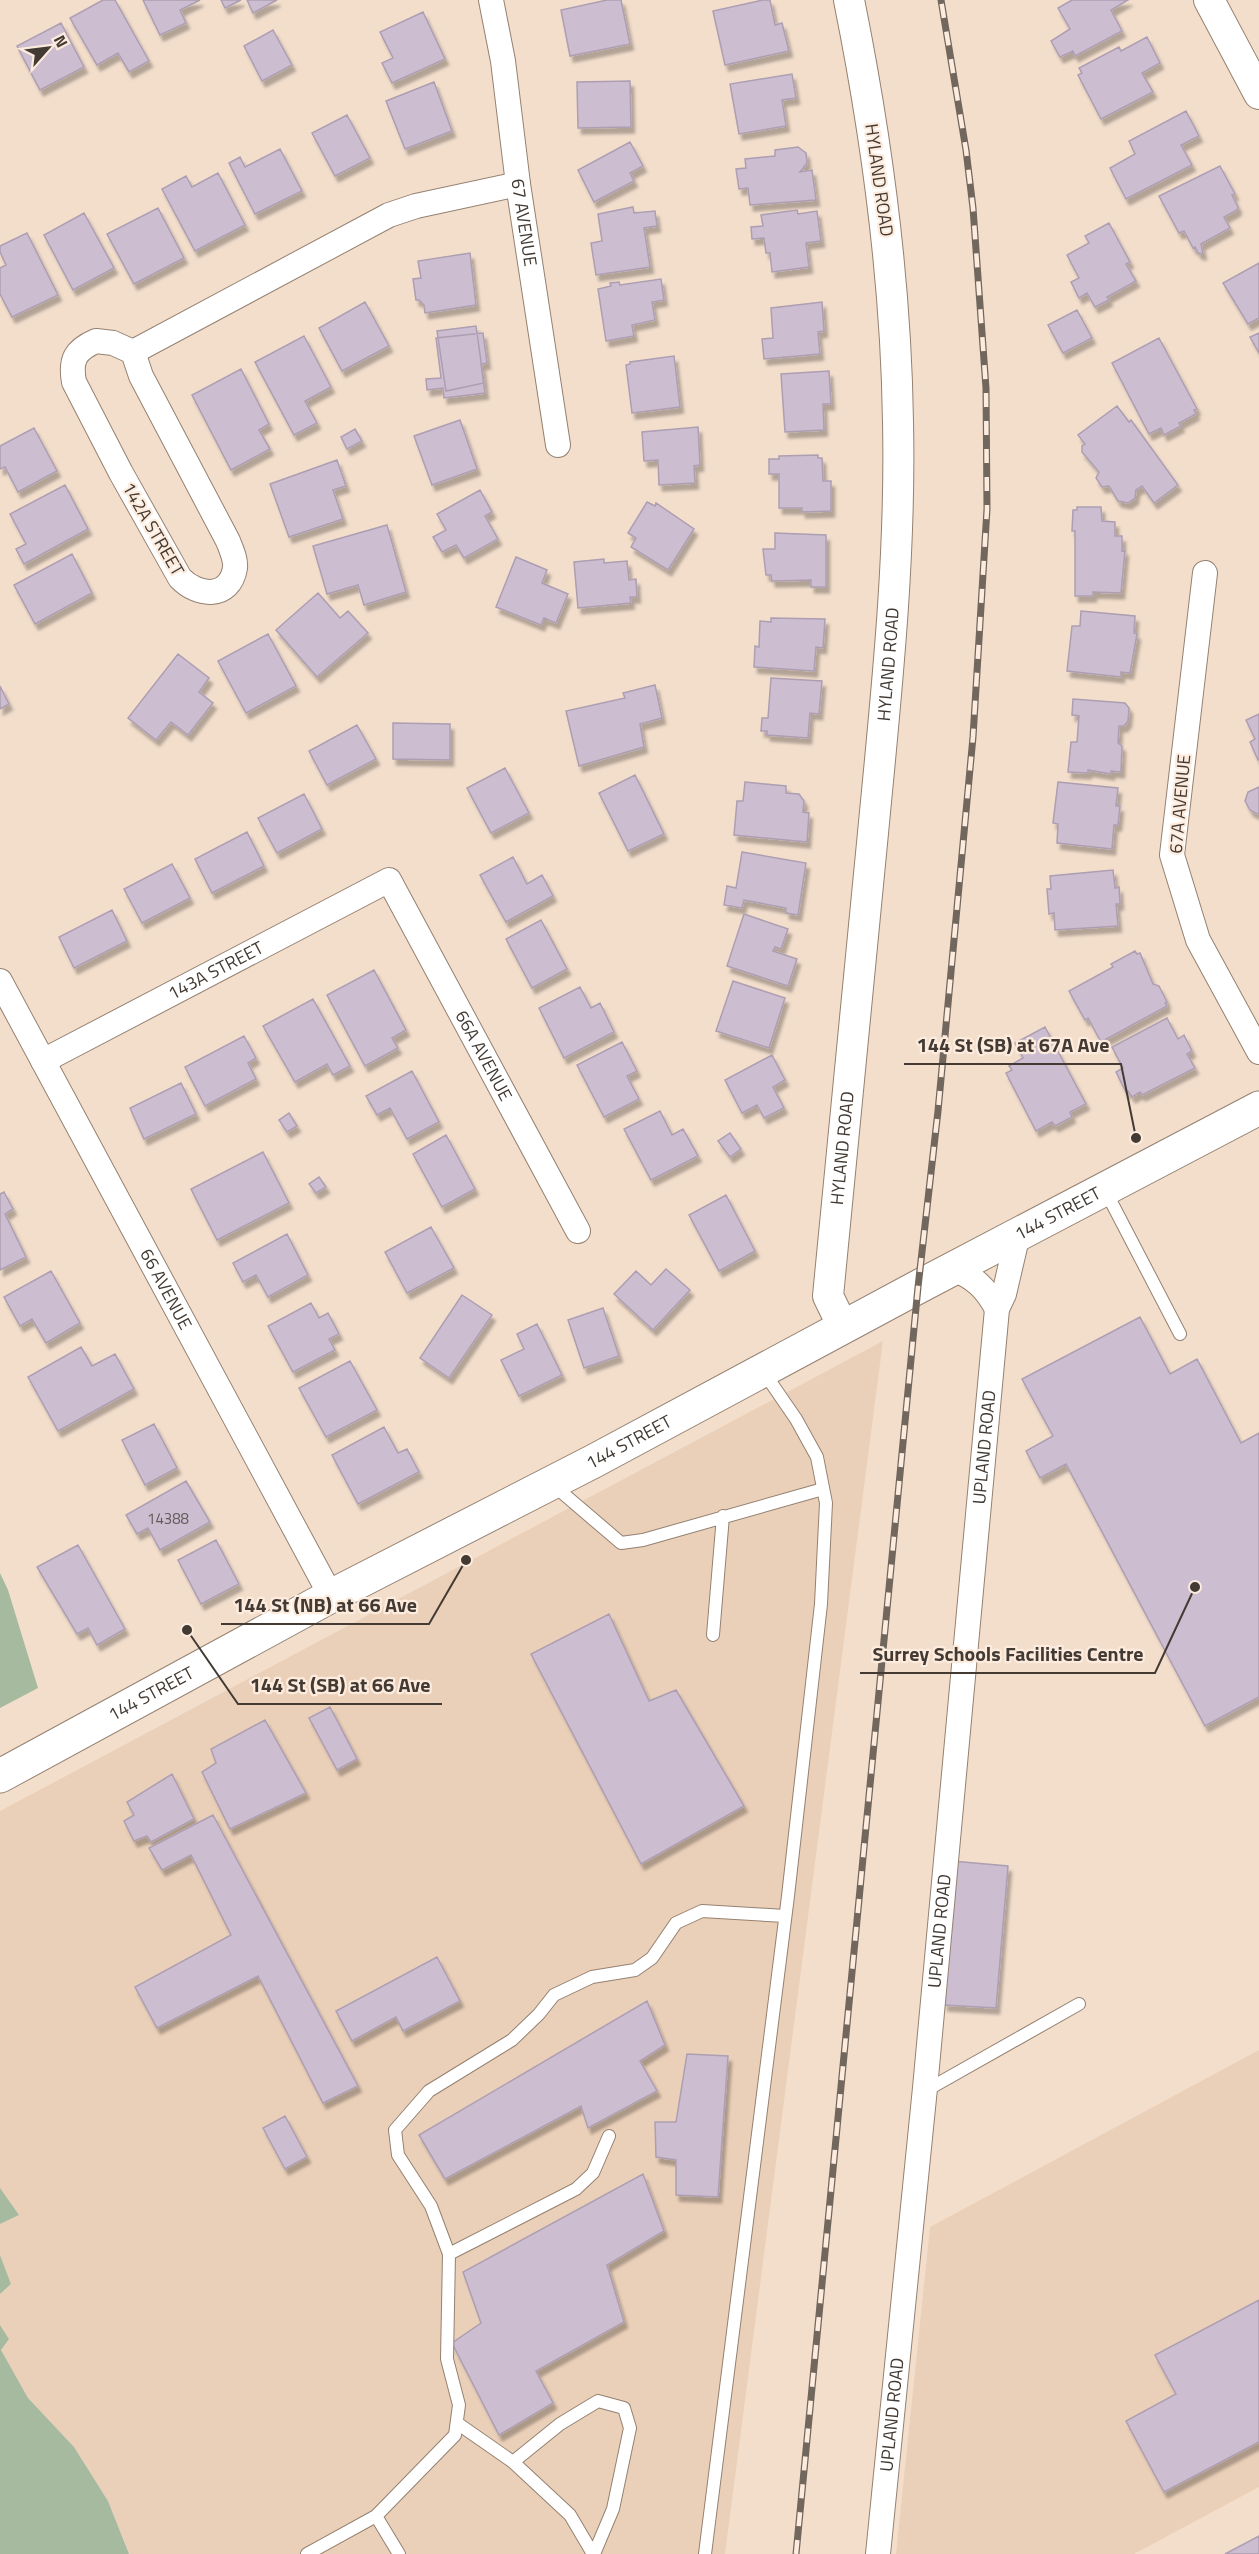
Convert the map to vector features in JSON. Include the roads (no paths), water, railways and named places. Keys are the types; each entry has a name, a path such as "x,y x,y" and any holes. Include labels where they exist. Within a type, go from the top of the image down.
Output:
{"main road":[{"name":"144 STREET","path":"0,1776 331,1596 551,1483 1104,1188 1259,1108"}],"street":[{"name":"67 AVENUE","path":"491,0 503,61 518,184 558,446"},
{"name":"HYLAND ROAD","path":"843,1327 828,1296 895,598 898,434 895,344 885,225 868,104 849,0"},
{"path":"1209,0 1259,94"},
{"path":"133,352 389,215 416,206 518,184"},
{"name":"142A STREET","path":"96,341 113,343 133,352 141,376 228,541 234,558 235,568 231,577 225,586 216,591 199,592 189,587 180,578 121,473 74,382 71,367 76,355 85,346 96,341"},
{"name":"67A AVENUE","path":"1205,573 1172,855 1198,940 1259,1052"},
{"name":"143A STREET","path":"43,1061 389,880"},
{"name":"66A AVENUE","path":"389,880 578,1231"},
{"name":"66 AVENUE","path":"0,981 331,1596"},
{"name":"UPLAND ROAD","path":"878,2554 925,2091 997,1308 1004,1294 1018,1234"},
{"path":"953,1269 978,1281 991,1296 997,1308"}],"lane":[{"path":"1104,1188 1180,1334"},
{"path":"705,2554 785,1917 821,1604 826,1503 817,1457 796,1419 762,1370"},
{"path":"551,1483 621,1543 643,1540 823,1489"},
{"path":"713,1635 723,1516"},
{"path":"307,2554 376,2516 454,2435 457,2423 459,2405 447,2359 448,2254 430,2206 398,2155 395,2130 429,2091 512,2040 540,2014 554,1995 592,1977 635,1970 652,1958 676,1923 702,1911 785,1917"},
{"path":"925,2091 1079,2004"},
{"path":"448,2254 576,2189 593,2173 609,2136"},
{"path":"513,2462 560,2424 598,2402 624,2408 630,2428 614,2509 593,2554"},
{"path":"457,2423 513,2462 570,2516 593,2554"},
{"path":"376,2516 399,2554"}],"railway":[{"path":"796,2554 973,737 987,509 986,388 973,208 966,150 941,0"}],"place":[{"name":"144 St (SB) at 67A Ave","path":"1136,1138"},
{"name":"144 St (NB) at 66 Ave","path":"466,1560"},
{"name":"Surrey Schools Facilities Centre","path":"1195,1587"},
{"name":"144 St (SB) at 66 Ave","path":"187,1630"}]}
